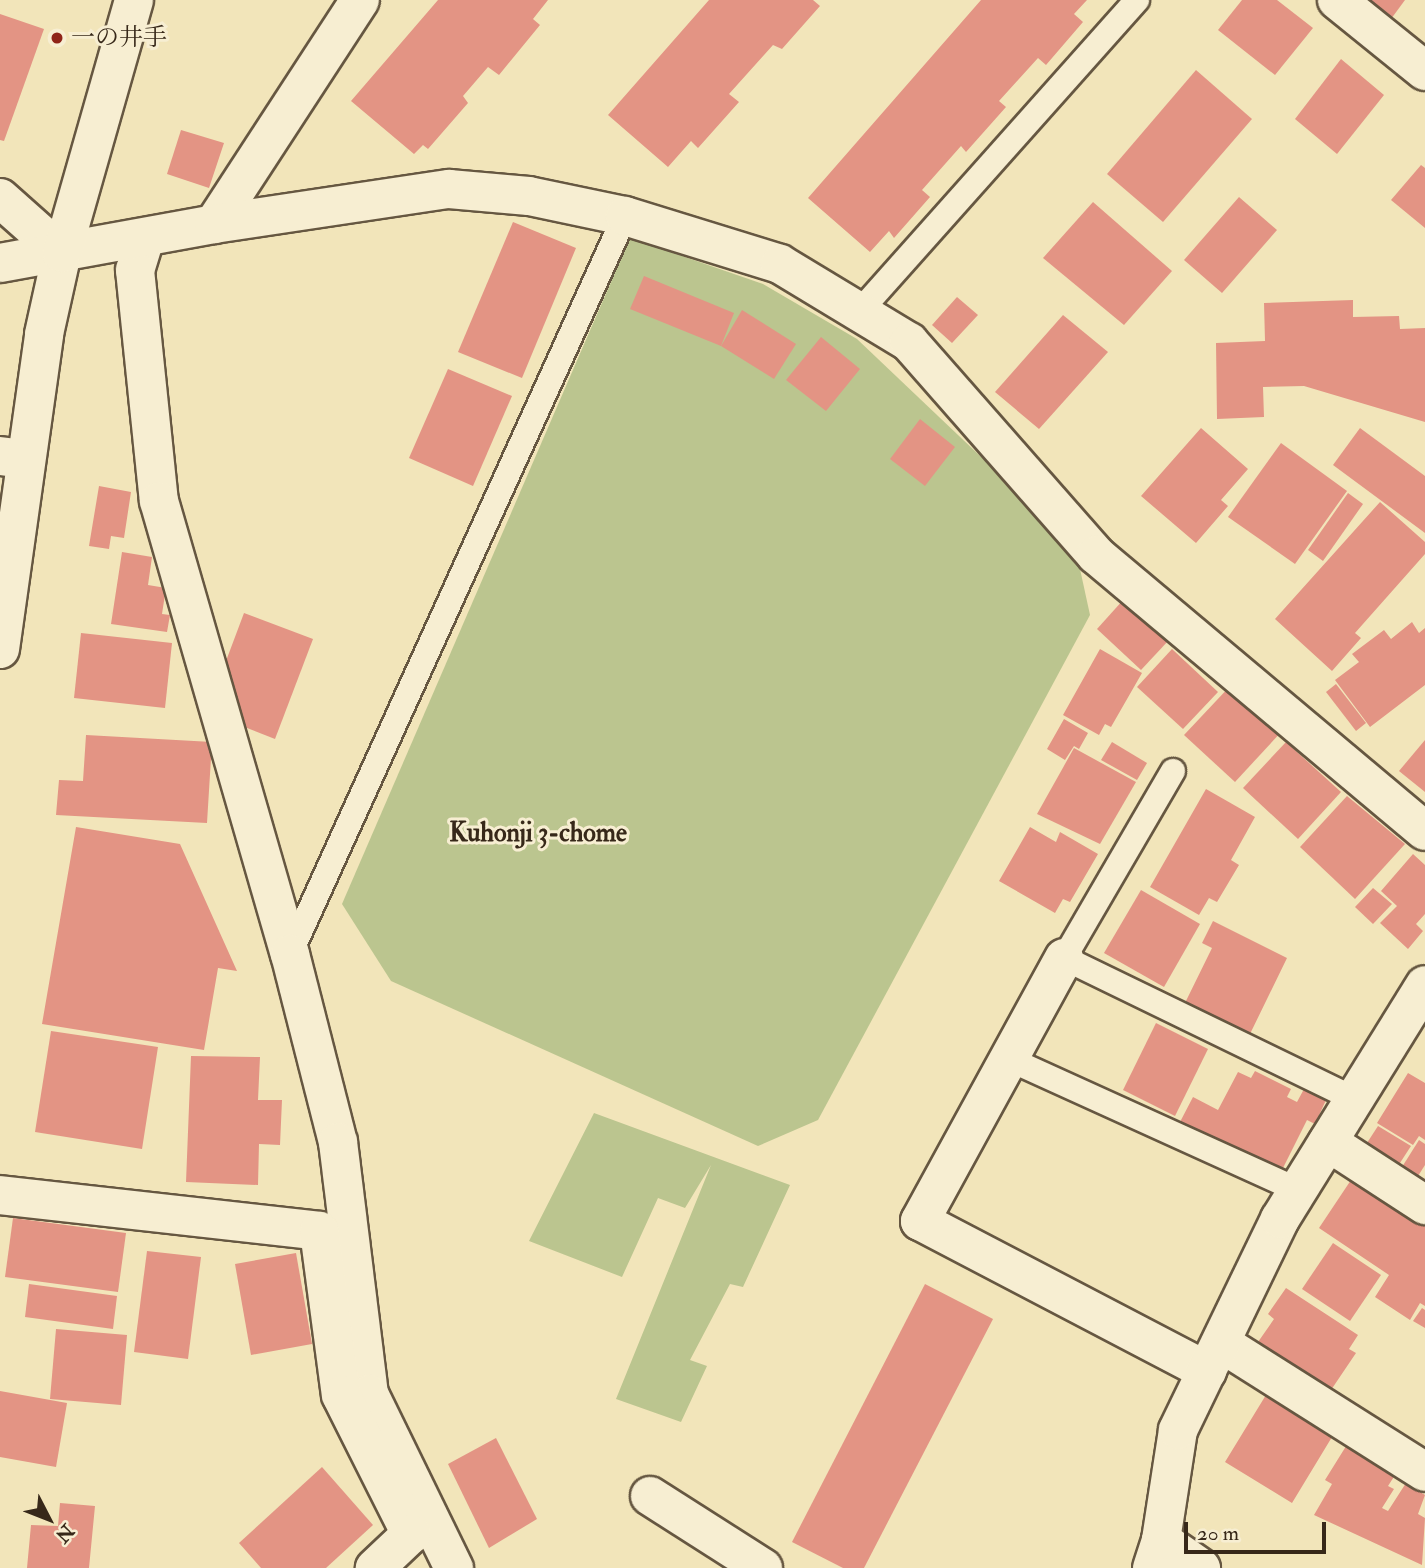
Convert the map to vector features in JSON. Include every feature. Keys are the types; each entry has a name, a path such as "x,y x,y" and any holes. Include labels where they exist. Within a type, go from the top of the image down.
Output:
{"street":[{"path":"0,649 13,458 62,253 134,0"},
{"path":"214,223 360,0"},
{"path":"1337,0 1425,71"},
{"path":"0,262 62,253 214,223 449,190 529,195 625,216 780,264 909,342 1096,555 1425,831"},
{"path":"0,198 62,253"},
{"path":"145,237 135,270 159,500 290,954 338,1142 369,1394 454,1568"},
{"path":"1064,958 920,1221 1214,1357 1425,1472"},
{"path":"1201,1568 1157,1554 1178,1430 1298,1190 1425,985"},
{"path":"1328,1142 1425,1205"},
{"path":"0,1195 319,1231 341,1395 411,1534 375,1568"},
{"path":"650,1496 763,1568"}],"lane":[{"path":"859,312 1137,0"},
{"path":"290,954 625,216"},
{"path":"1173,771 1064,958 1355,1099"},
{"path":"1009,1059 1298,1190"}],"green space":[{"path":"630,238 763,284 857,339 1075,546 1090,615 818,1120 758,1146 391,981 342,904"},
{"path":"594,1113 790,1185 743,1287 730,1284 690,1360 707,1366 681,1422 616,1399 711,1165 685,1208 658,1198 622,1277 529,1241"}],"building":[{"path":"438,0 548,0 533,19 540,25 499,75 488,67 463,96 468,103 428,149 423,145 414,154 351,101"},
{"path":"709,0 813,0 820,6 782,49 773,45 729,94 739,102 698,148 691,141 668,167 608,115"},
{"path":"981,0 1087,0 1074,14 1083,22 1046,65 1038,58 999,101 1006,107 966,152 961,146 922,190 930,197 894,238 889,231 870,252 808,198"},
{"path":"1242,0 1277,0 1313,28 1275,75 1218,30"},
{"path":"1366,0 1405,0 1391,19"},
{"path":"0,14 44,29 4,141 0,140"},
{"path":"1341,59 1384,95 1337,154 1295,119"},
{"path":"1196,70 1252,119 1163,222 1107,174"},
{"path":"181,130 224,143 209,188 167,174"},
{"path":"1421,165 1425,168 1425,228 1391,200"},
{"path":"1239,197 1277,230 1222,293 1184,260"},
{"path":"1093,202 1172,271 1124,325 1043,258"},
{"path":"513,222 576,248 522,378 458,352"},
{"path":"644,276 734,313 721,346 630,309"},
{"path":"957,297 978,315 952,343 932,325"},
{"path":"1353,300 1353,317 1399,316 1400,329 1425,328 1425,422 1304,386 1263,387 1264,417 1217,419 1216,343 1265,341 1264,303"},
{"path":"742,310 796,344 774,379 721,346"},
{"path":"1063,315 1108,352 1039,429 995,392"},
{"path":"821,337 860,369 826,411 786,380"},
{"path":"448,369 512,396 473,486 409,458"},
{"path":"920,419 955,447 925,486 890,459"},
{"path":"1201,428 1248,469 1221,500 1228,506 1196,543 1141,496"},
{"path":"1360,428 1425,476 1425,533 1333,465"},
{"path":"1281,443 1347,491 1295,564 1228,517"},
{"path":"99,486 131,492 124,538 111,536 109,549 89,546"},
{"path":"1348,493 1363,504 1323,561 1308,550"},
{"path":"1380,502 1425,542 1425,554 1355,633 1361,638 1332,671 1275,619"},
{"path":"122,552 152,557 148,585 166,588 162,614 170,615 167,632 111,624"},
{"path":"1124,599 1169,640 1141,670 1097,629"},
{"path":"244,613 313,639 275,739 237,724 220,677"},
{"path":"1412,622 1419,633 1425,628 1425,685 1370,727 1335,680 1359,662 1352,654 1384,630 1391,639"},
{"path":"81,633 172,643 165,708 74,698"},
{"path":"1100,649 1142,673 1111,727 1105,724 1099,735 1063,715"},
{"path":"1172,649 1218,692 1183,729 1137,687"},
{"path":"1232,684 1283,730 1235,782 1184,735"},
{"path":"1336,684 1366,723 1356,731 1326,692"},
{"path":"1064,719 1088,733 1079,749 1074,746 1065,760 1047,749"},
{"path":"86,735 212,742 207,823 56,815 59,780 83,781"},
{"path":"1425,740 1425,792 1399,771"},
{"path":"1112,742 1147,763 1137,780 1101,760"},
{"path":"1286,742 1341,792 1298,839 1243,788"},
{"path":"1074,748 1136,782 1100,844 1037,814"},
{"path":"1206,789 1255,817 1231,860 1239,865 1217,902 1209,898 1199,915 1150,887"},
{"path":"1347,796 1405,844 1355,899 1300,847"},
{"path":"76,827 180,844 237,971 218,968 204,1050 42,1024"},
{"path":"1030,827 1056,842 1060,832 1098,854 1070,902 1063,899 1055,913 999,881"},
{"path":"1413,854 1425,865 1425,914 1416,924 1423,931 1408,949 1380,923 1397,906 1381,891"},
{"path":"1373,888 1392,904 1373,924 1355,907"},
{"path":"1141,890 1200,924 1164,987 1104,953"},
{"path":"1213,921 1287,958 1249,1036 1184,1005 1212,948 1202,943"},
{"path":"1156,1023 1208,1049 1175,1116 1123,1090"},
{"path":"51,1031 158,1047 142,1149 35,1132"},
{"path":"191,1056 260,1057 258,1100 282,1100 280,1145 259,1144 258,1185 186,1182"},
{"path":"1255,1071 1291,1089 1287,1097 1297,1102 1304,1089 1326,1100 1315,1124 1307,1120 1281,1172 1180,1122 1193,1097 1218,1110 1238,1072 1251,1078"},
{"path":"1408,1073 1425,1083 1425,1140 1419,1136 1413,1145 1377,1123"},
{"path":"1378,1126 1411,1146 1398,1166 1365,1146"},
{"path":"1419,1140 1425,1144 1425,1165 1418,1176 1402,1167"},
{"path":"1355,1174 1425,1220 1425,1306 1420,1303 1410,1320 1375,1297 1389,1275 1319,1228"},
{"path":"13,1218 126,1233 118,1292 5,1277"},
{"path":"1333,1243 1381,1275 1350,1321 1302,1289"},
{"path":"147,1251 201,1257 188,1359 134,1352"},
{"path":"296,1253 312,1344 251,1355 235,1264"},
{"path":"29,1284 117,1296 113,1329 25,1317"},
{"path":"925,1284 993,1319 864,1568 843,1568 792,1542"},
{"path":"1286,1288 1358,1335 1349,1349 1356,1353 1331,1390 1258,1342 1274,1319 1268,1314"},
{"path":"1422,1308 1425,1310 1425,1328 1413,1321"},
{"path":"56,1329 127,1335 121,1405 50,1399"},
{"path":"1269,1390 1309,1414 1305,1421 1332,1437 1292,1503 1225,1462"},
{"path":"0,1391 67,1403 56,1467 0,1457"},
{"path":"496,1438 537,1519 489,1548 448,1464"},
{"path":"1348,1443 1397,1472 1388,1486 1394,1489 1382,1508 1388,1511 1406,1483 1425,1495 1418,1514 1425,1518 1422,1565 1314,1515 1332,1484 1325,1480"},
{"path":"322,1467 373,1525 326,1568 261,1568 239,1543"},
{"path":"60,1503 95,1506 89,1568 27,1568 31,1525 58,1526"}],"place":[{"name":"一の井手","path":"57,38"}],"district":[{"name":"Kuhonji 3-chome","path":"538,834"}]}
